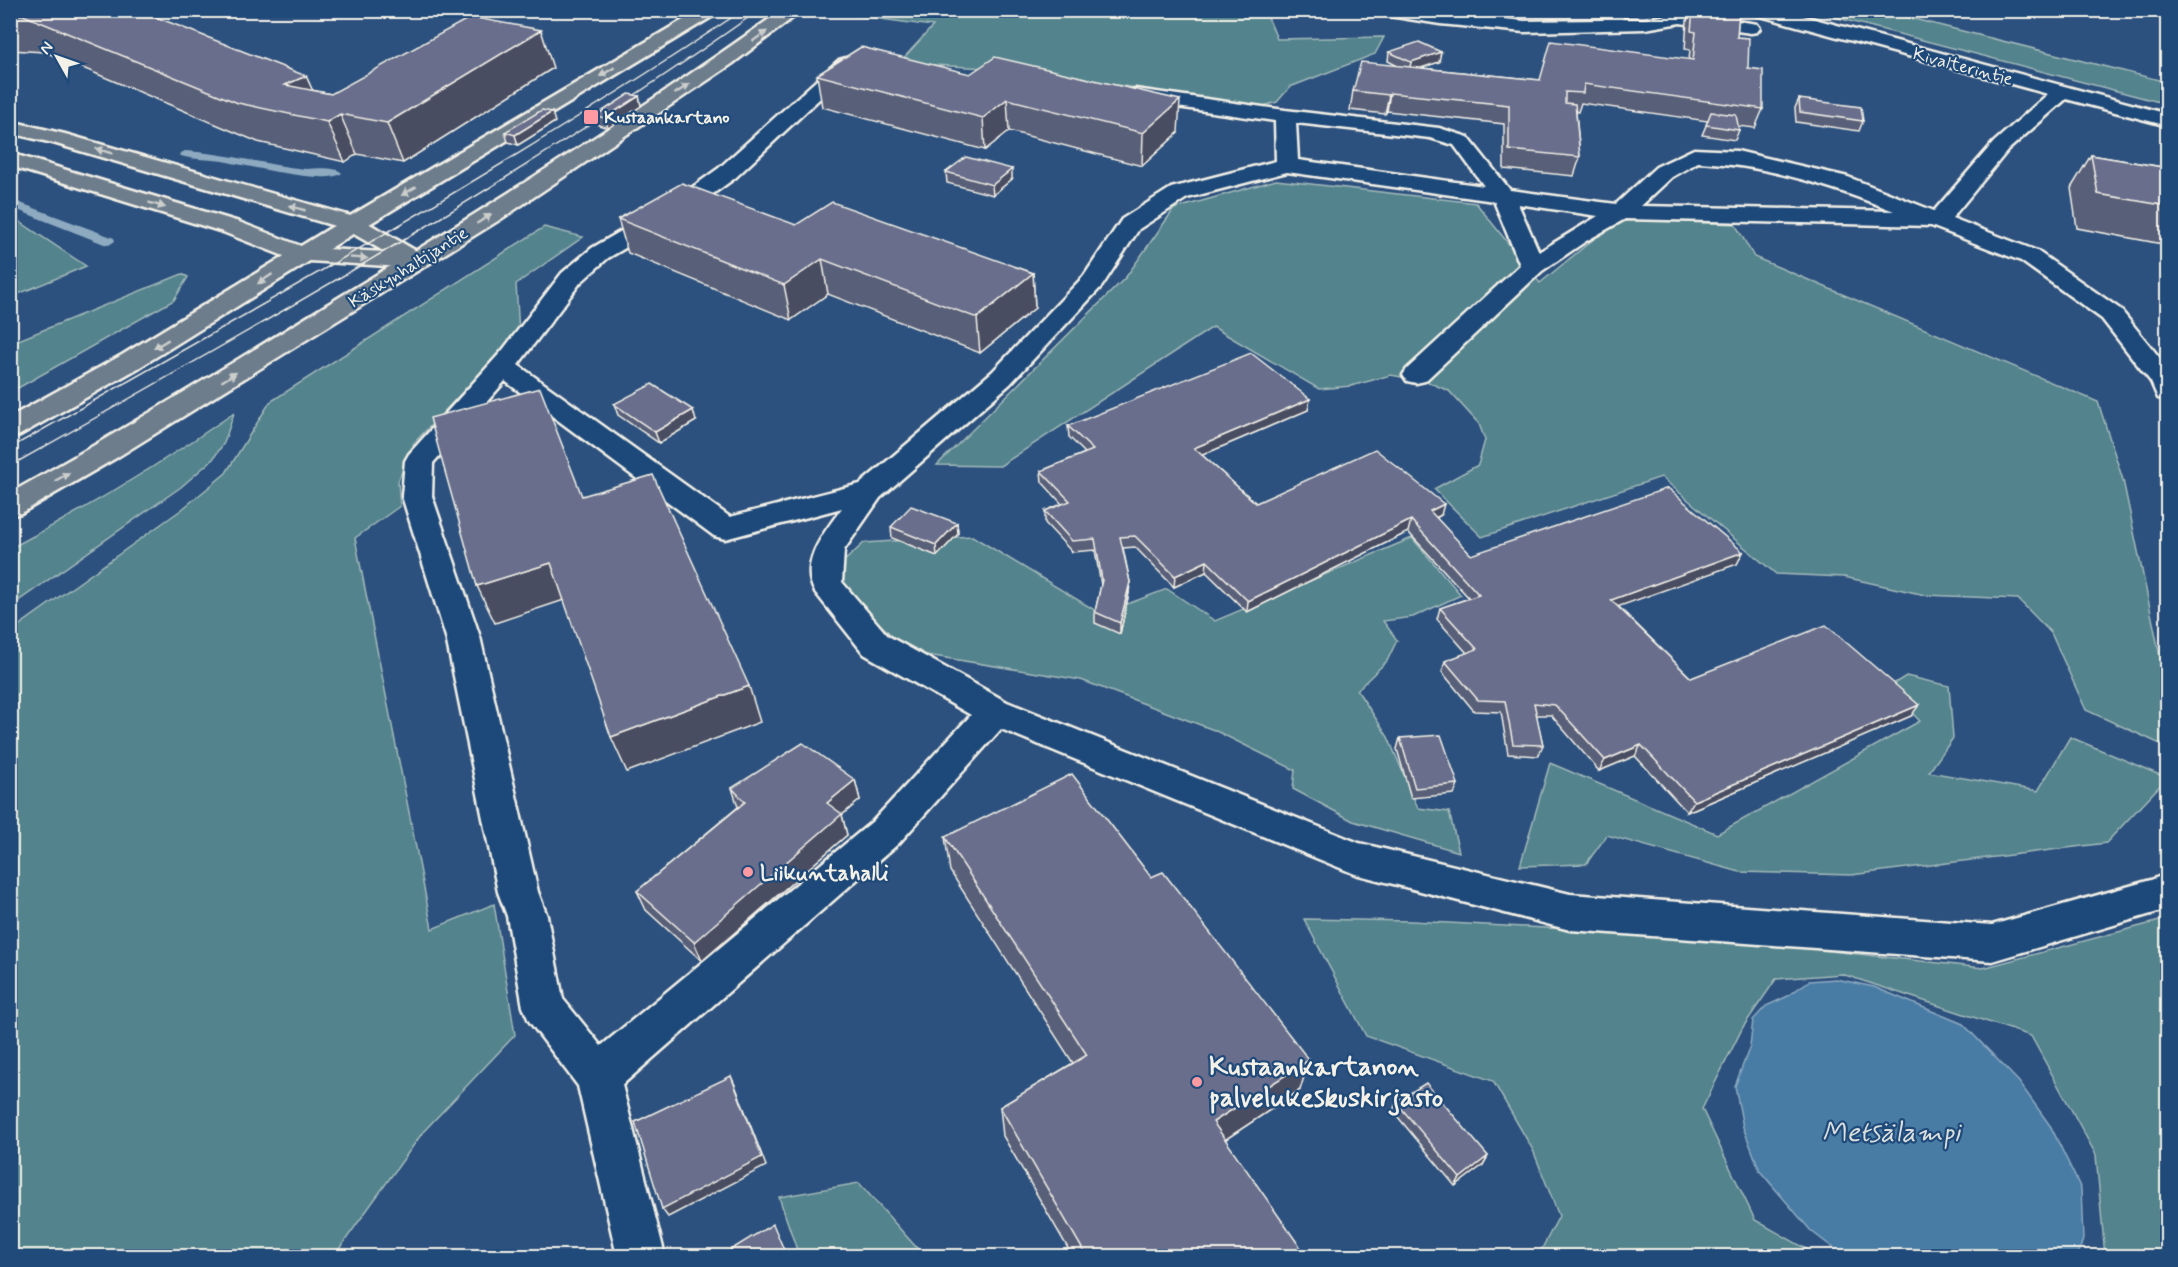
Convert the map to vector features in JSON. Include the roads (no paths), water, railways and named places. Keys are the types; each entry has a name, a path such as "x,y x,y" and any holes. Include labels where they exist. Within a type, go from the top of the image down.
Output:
{"main road":[{"path":"10,429 131,362 353,224 714,10"},
{"name":"Käskynhaltijantie","path":"10,506 116,446 493,214 716,67 795,10"},
{"path":"10,127 58,138 353,224 417,261"},
{"path":"10,159 231,227 302,255 417,261"}],"street":[{"name":"Kivalterintie","path":"1383,10 1464,23 1560,29 1614,18 1645,24 1680,18 1755,19 2062,92 2168,120"},
{"path":"641,1257 598,1077 544,1007 527,916 518,892 463,637 417,496 419,461 503,367 571,278 600,253 684,204 727,172 840,68 846,64 878,67"},
{"path":"1107,91 1285,116 1432,132 1461,141 1503,196 1533,266"},
{"path":"1940,219 2001,146 2062,92"},
{"path":"1285,116 1287,165"},
{"path":"1416,375 1533,266 1578,236 1621,212 1664,172 1694,155 1737,157 1840,182 1940,219 2029,256 2111,314 2164,381 2168,392"},
{"path":"1940,219 1621,212 1287,165 1179,193 1130,224 1093,281 1001,378 870,491 829,549 826,584 876,645 995,712 1355,858 1570,912 1992,943 2162,894 2168,890"},
{"path":"503,367 725,529 870,491"},
{"path":"598,1077 886,832 995,712"}],"water":[{"name":"Metsälampi","path":"1836,979 1874,987 1963,1024 2019,1082 2051,1127 2081,1189 2083,1239 2078,1256 1844,1256 1811,1231 1760,1171 1743,1127 1735,1086 1750,1046 1753,1020 1766,1006 1786,997 1809,981"}],"waterway":[{"path":"185,154 204,155 280,169 336,173"},
{"path":"10,203 109,241"}],"tram line":[{"path":"10,448 472,182 654,69 743,10"},
{"path":"10,466 296,303 484,191 669,72 759,10"}],"place":[{"name":"Kustaankartano","path":"591,117"},
{"name":"Liikuntahalli","path":"748,872"},
{"name":"Kustaankartanon palvelukeskuskirjasto","path":"1197,1082"}]}
